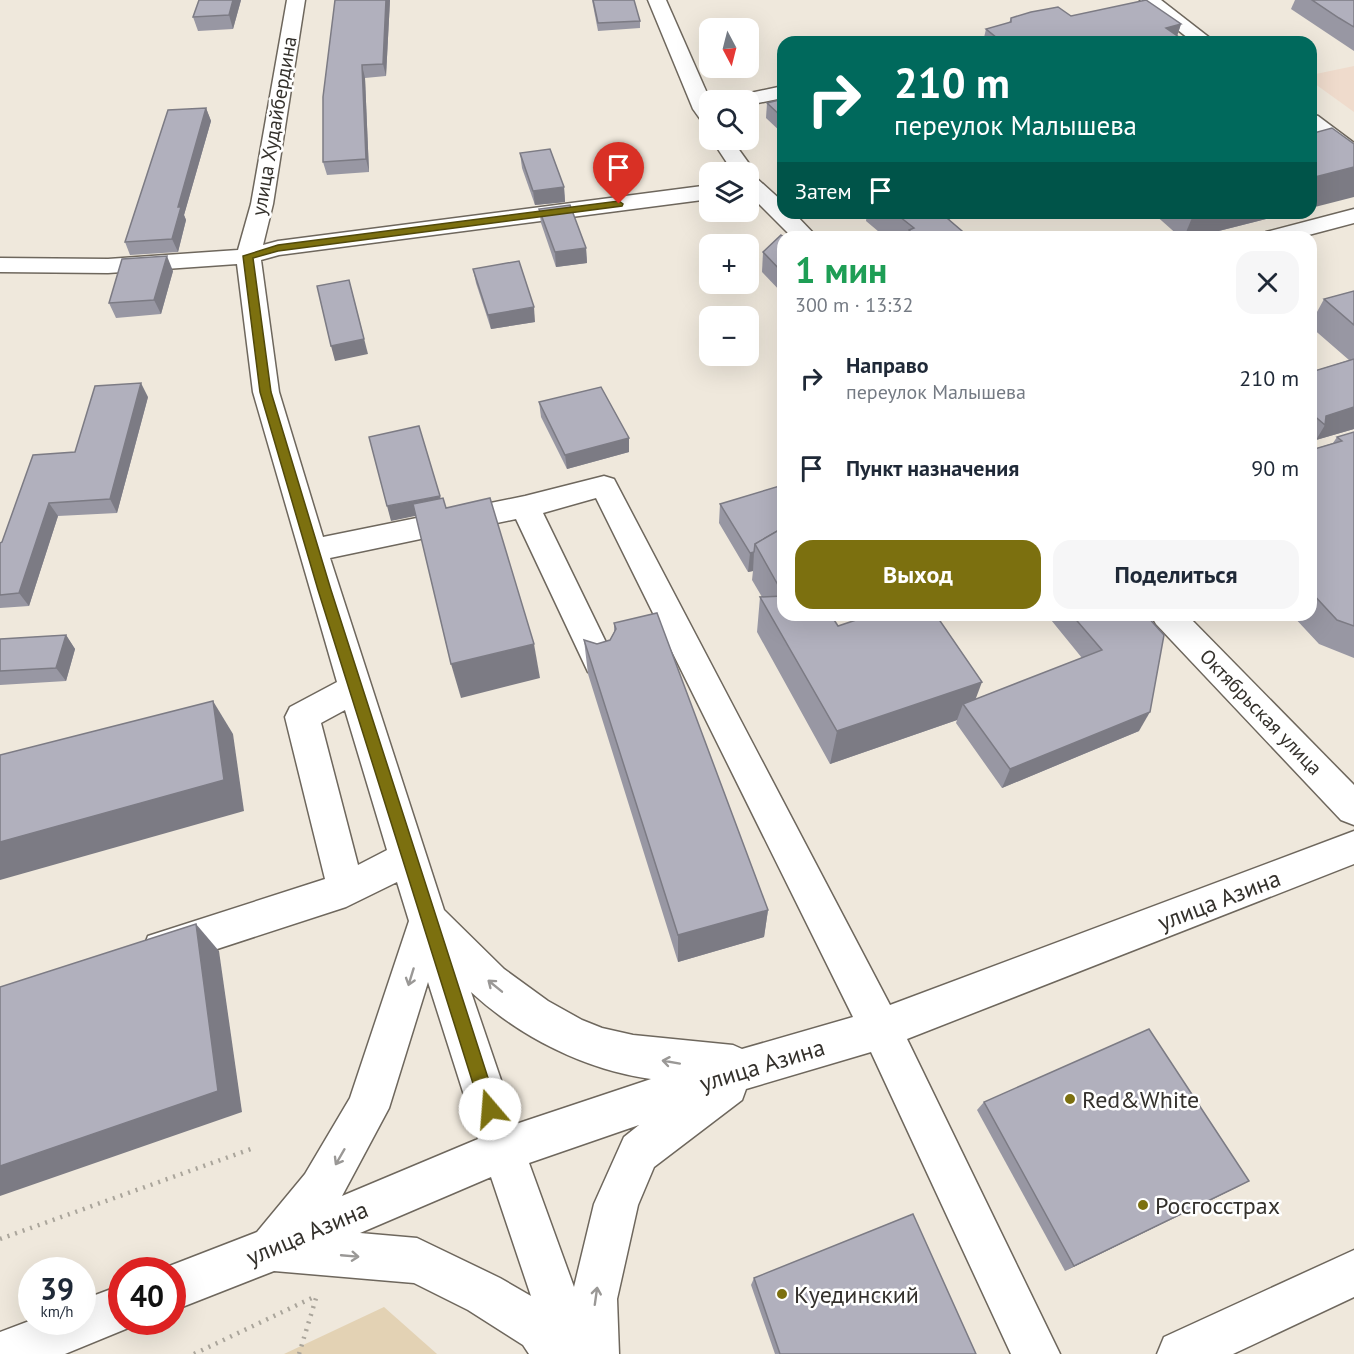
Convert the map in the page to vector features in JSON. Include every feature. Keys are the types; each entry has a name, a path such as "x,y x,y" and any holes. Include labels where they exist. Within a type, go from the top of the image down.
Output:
{"street":[{"name":"улица Худайбердина","path":"296,0 262,204 248,256 266,392 312,550 410,857 428,921 503,1150 574,1354"},
{"path":"657,0 699,94"},
{"path":"1132,11 1154,2 1197,36"},
{"path":"759,97 777,93"},
{"path":"1317,125 1354,154"},
{"path":"0,265 108,266 248,256 289,247 699,193"},
{"path":"759,193 777,210"},
{"path":"1297,231 1354,216"},
{"path":"786,219 799,231"},
{"path":"312,550 525,507 604,486 881,1029 1036,1354"},
{"path":"525,507 600,663"},
{"name":"Октябрьская улица","path":"1173,621 1354,809"},
{"path":"346,890 302,717 355,688"},
{"name":"улица Азина","path":"186,1282 271,1249 503,1150 750,1067 881,1029 1354,847"},
{"path":"134,957 346,890 410,857"},
{"path":"271,1249 321,1190 368,1108 428,921 489,982 525,1010 571,1034 616,1052 679,1064 750,1067"},
{"path":"595,1354 594,1299 616,1204 639,1152 750,1067"},
{"path":"271,1249 417,1261 484,1294 540,1328 556,1354"},
{"path":"1181,1354 1354,1273"},
{"path":"5,1354 108,1314"}],"path":[{"path":"0,1239 252,1149"},
{"path":"194,1354 317,1295 299,1354"}],"shaded area":[{"path":"1354,66 1354,112 1317,85 1317,74"},
{"path":"384,1307 437,1354 284,1354"}],"building":[{"path":"199,0 233,0 229,15 193,17"},
{"path":"335,0 386,0 383,64 362,65 366,159 323,162 323,97"},
{"path":"593,0 634,0 640,21 598,23"},
{"path":"1146,0 1181,24 1166,28 1177,36 995,36 986,29 1011,22 1011,18 1058,7 1071,16"},
{"path":"1312,0 1354,0 1354,27 1339,18"},
{"path":"777,100 777,112 767,103"},
{"path":"206,108 178,207 181,207 172,239 125,242 168,110"},
{"path":"1332,128 1354,144 1354,167 1317,176 1317,132"},
{"path":"550,149 564,187 533,191 520,153"},
{"path":"570,205 586,248 555,252 539,209"},
{"path":"903,219 948,219 962,231 909,230 914,228"},
{"path":"777,239 777,267 763,252"},
{"path":"167,256 154,300 109,303 122,259"},
{"path":"519,261 534,307 488,315 473,269"},
{"path":"349,280 364,339 331,346 317,286"},
{"path":"1354,291 1354,325 1324,299"},
{"path":"1354,359 1354,407 1326,416 1325,425 1317,418 1317,370"},
{"path":"141,383 110,499 49,503 19,593 0,595 0,543 33,455 75,452 95,386"},
{"path":"601,387 629,438 565,455 539,402"},
{"path":"419,426 440,496 387,506 369,437"},
{"path":"1354,432 1354,626 1337,620 1317,598 1317,448 1342,441 1337,437"},
{"path":"777,487 777,531 755,544 754,552 750,553 720,504"},
{"path":"443,498 446,508 490,498 534,644 451,664 413,504"},
{"path":"777,531 777,583 755,544"},
{"path":"777,596 777,621 835,621 838,626 853,621 940,621 982,682 837,731 760,597"},
{"path":"657,613 768,910 678,935 584,640 597,644 610,640 616,629 614,623"},
{"path":"1077,621 1151,621 1164,635 1150,712 1010,769 963,704 1102,650"},
{"path":"66,635 56,668 0,671 0,639"},
{"path":"213,701 224,780 0,842 0,755"},
{"path":"196,924 218,1091 0,1166 0,987"},
{"path":"1149,1029 1249,1181 1074,1266 984,1102"},
{"path":"913,1214 976,1354 780,1354 754,1278"}],"place":[{"name":"Red&White","path":"1070,1099"},
{"name":"Росгосстрах","path":"1143,1205"},
{"name":"Куединский","path":"782,1294"}],"route":[{"path":"490,1109 324,590 266,392 248,256 278,248 619,204"}]}
